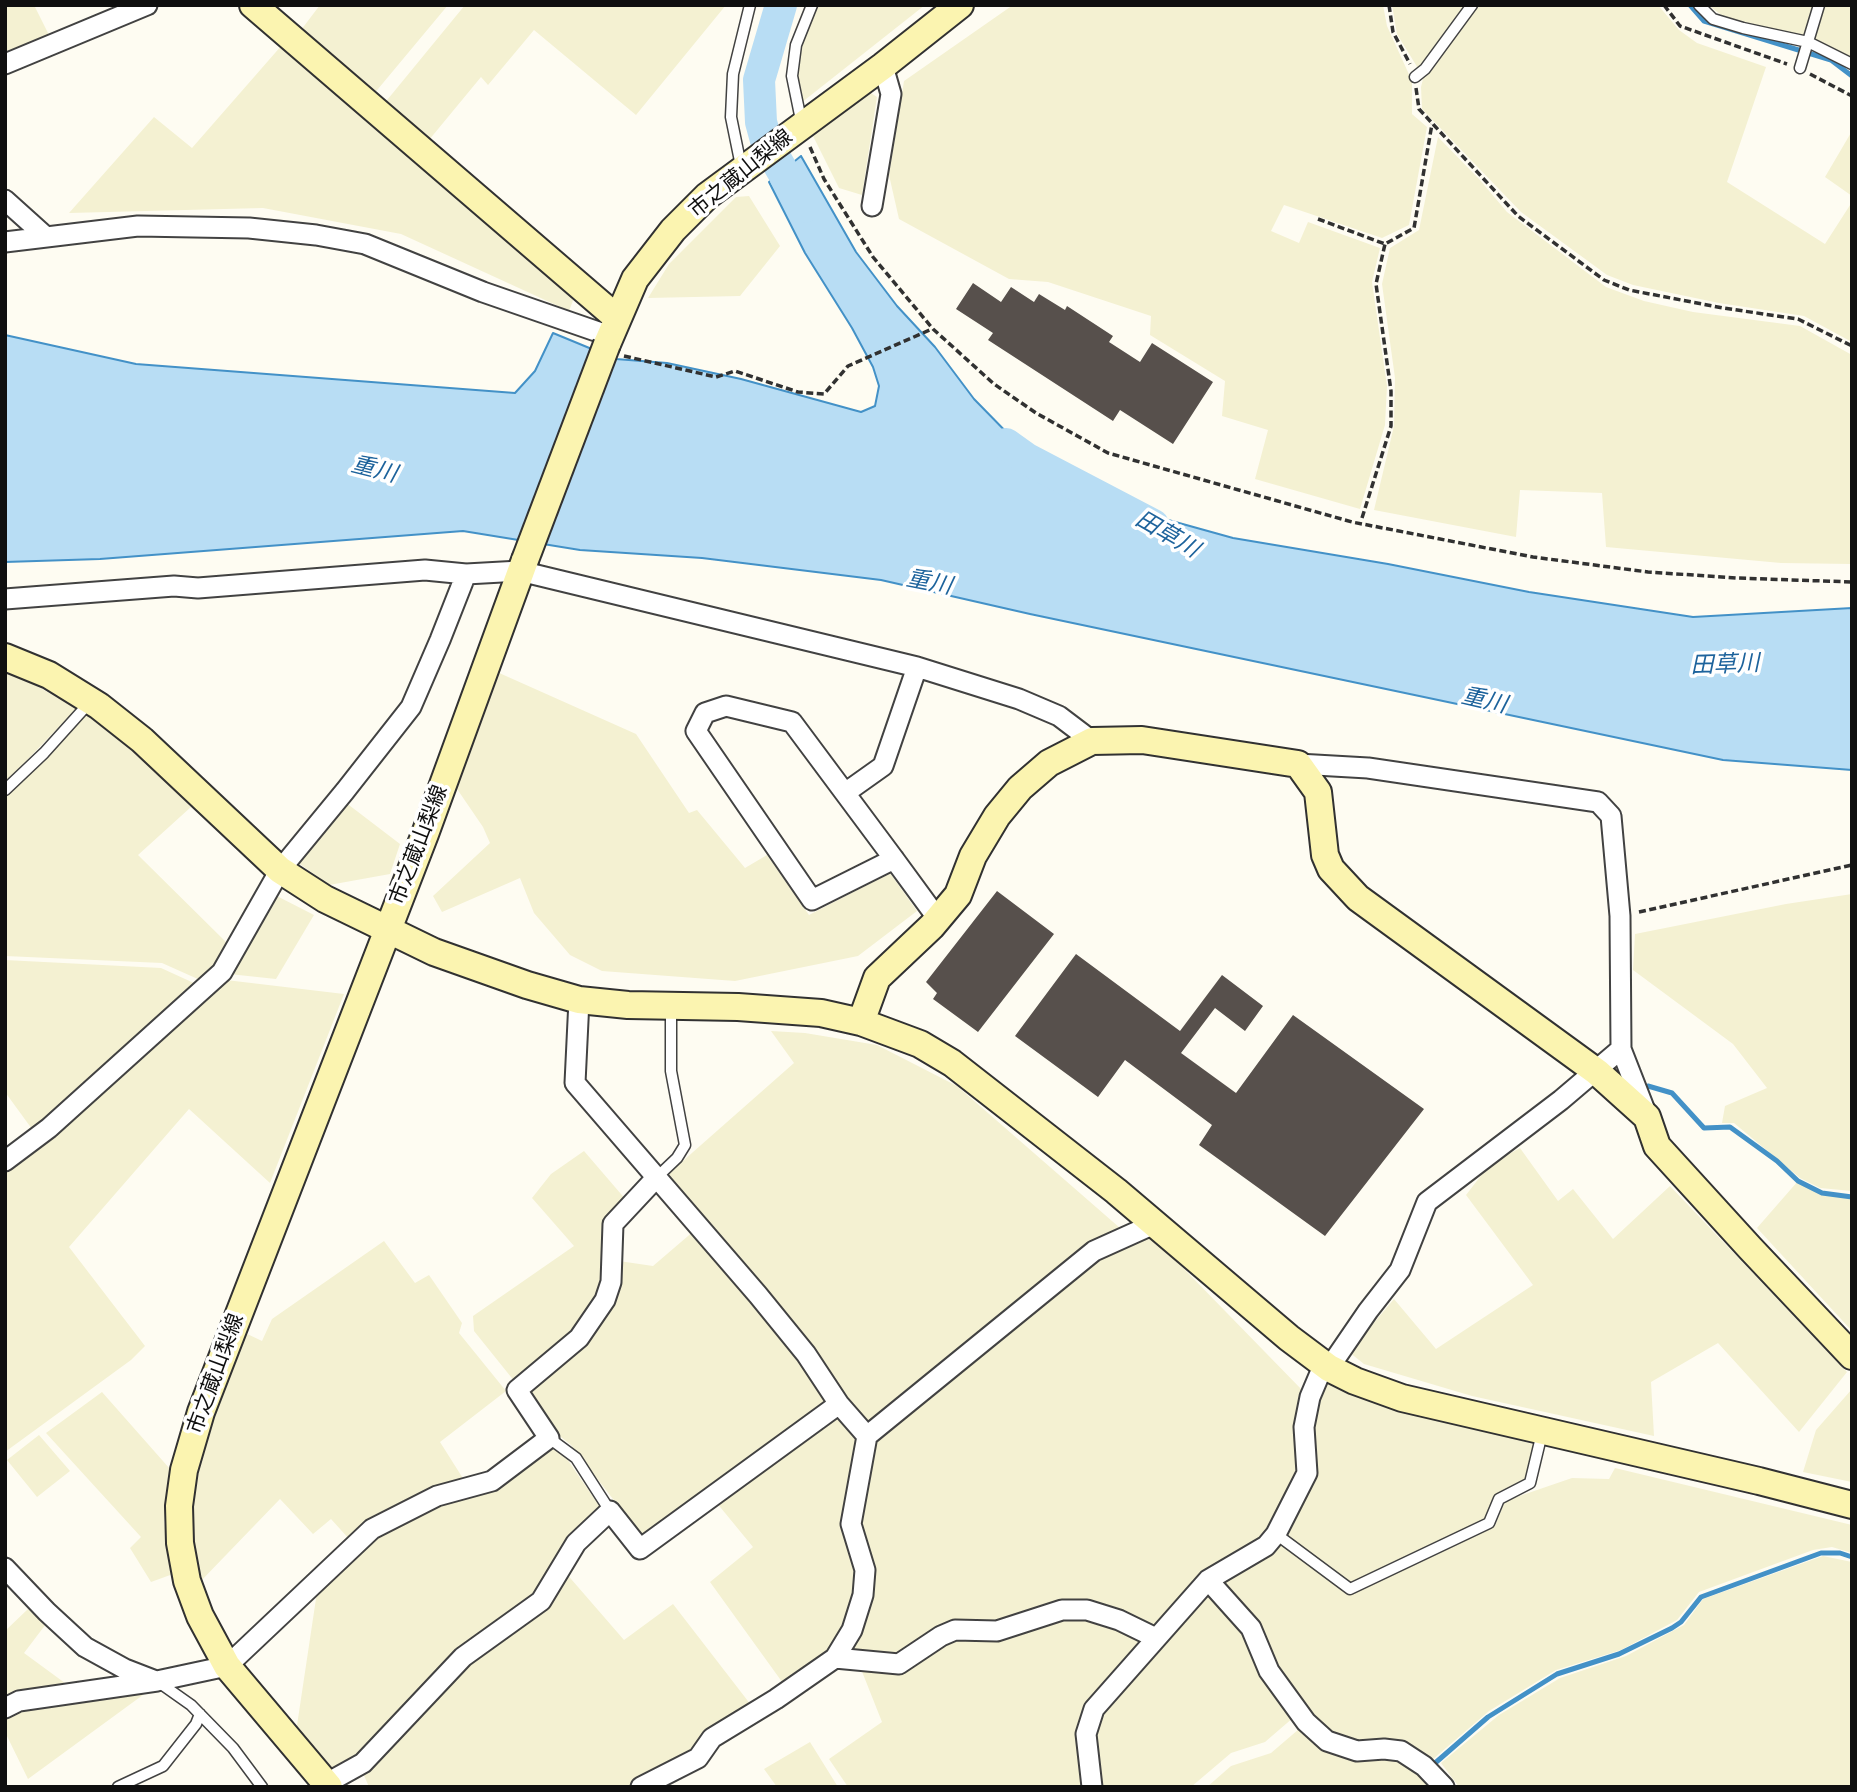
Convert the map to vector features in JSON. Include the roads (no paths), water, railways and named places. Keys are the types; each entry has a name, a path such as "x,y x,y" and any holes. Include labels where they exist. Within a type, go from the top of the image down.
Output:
{"street":[{"path":"5,64 146,5"},
{"path":"253,5 613,338"},
{"name":"市之蔵山梨線","path":"328,1785 227,1665 200,1616 187,1581 180,1543 179,1506 184,1470 201,1412 425,834 522,566 635,279 674,230 707,196 883,66 960,5"},
{"path":"872,206 891,94 883,66"},
{"path":"5,200 45,236"},
{"path":"5,242 138,226 249,228 316,235 365,244 483,292 613,338"},
{"path":"5,599 174,586 212,587 425,570 466,574 522,566 917,667 1019,699 1059,716 1092,741"},
{"path":"5,1161 49,1128 222,972 280,870 411,707 466,574"},
{"path":"5,657 49,674 92,701 142,740 280,870 325,899 435,952 527,985 579,1000 628,1006 821,1013 861,1021 920,1044 952,1063 1116,1191 1289,1338 1329,1368 1355,1381 1402,1398 1852,1505"},
{"path":"845,793 883,766 917,667"},
{"path":"894,859 813,900 696,731 705,713 726,706 792,722 894,859 938,919"},
{"path":"861,1021 877,978 938,919 958,895 973,856 997,816 1020,788 1049,763 1092,741 1142,740 1298,765 1368,768 1598,802 1611,816 1620,916 1620,1049 1657,1146 1852,1356"},
{"path":"1298,765 1318,792 1325,855 1331,869 1358,898 1597,1072 1647,1117"},
{"path":"579,1000 575,1083 806,1354 839,1404 867,1436"},
{"path":"1092,1787 1086,1734 1094,1709 1208,1580 1266,1546 1276,1534 1307,1473 1304,1427 1310,1396 1321,1371 1329,1368 1400,1270 1427,1202 1597,1072 1620,1049"},
{"path":"5,1708 19,1701 157,1681 227,1665 372,1529 437,1496 492,1481 549,1438 517,1390 579,1338 604,1300 611,1282 613,1224 656,1178"},
{"path":"641,1787 698,1758 712,1738 776,1699 835,1658 852,1630 863,1595 865,1570 851,1524 867,1436 1094,1251 1154,1224"},
{"path":"328,1785 363,1763 463,1657 541,1601 576,1542 610,1511 640,1549 839,1404"},
{"path":"5,1568 85,1647 125,1669 157,1681"},
{"path":"1208,1580 1251,1628 1269,1671 1284,1694 1327,1741 1357,1751 1401,1751 1424,1766 1444,1787"},
{"path":"835,1658 899,1664 941,1636 955,1630 997,1631 1062,1610 1087,1610 1119,1620 1156,1638"}],"lane":[{"path":"745,168 731,117 733,74 750,5"},
{"path":"799,127 792,76 796,46 812,5"},
{"path":"1415,77 1425,69 1472,5"},
{"path":"1699,5 1713,19 1807,45 1852,64"},
{"path":"1800,68 1819,5"},
{"path":"5,790 92,701"},
{"path":"656,1178 677,1158 685,1144 671,1071 671,1006"},
{"path":"1276,1534 1350,1589 1489,1523 1499,1499 1530,1483 1543,1433"},
{"path":"549,1438 576,1458 610,1511"},
{"path":"157,1681 200,1714 233,1748 262,1787"},
{"path":"118,1787 163,1766 196,1724 200,1714"}],"water":[{"name":"重川","path":"801,156 856,252 897,306 935,347 974,399 1064,491 1233,538 1388,564 1529,592 1693,617 1852,608 1852,770 1723,760 881,580 702,558 580,550 463,531 100,559 5,562 5,335 136,364 515,393 535,371 553,333 616,359 667,363 741,379 861,412 875,406 879,386 873,367 805,253 769,182"}],"waterway":[{"name":"田草川","path":"781,5 759,80 761,122 767,144 803,207"},
{"path":"1690,5 1704,21 1831,60 1852,76"},
{"name":"田草川","path":"1006,444 1027,459 1153,525"},
{"path":"1648,1086 1672,1093 1704,1128 1730,1127 1777,1161 1798,1181 1822,1193 1852,1197"},
{"path":"1436,1766 1434,1764 1488,1717 1557,1674 1619,1654 1672,1628 1681,1622 1701,1597 1821,1553 1840,1553 1852,1557"}]}
